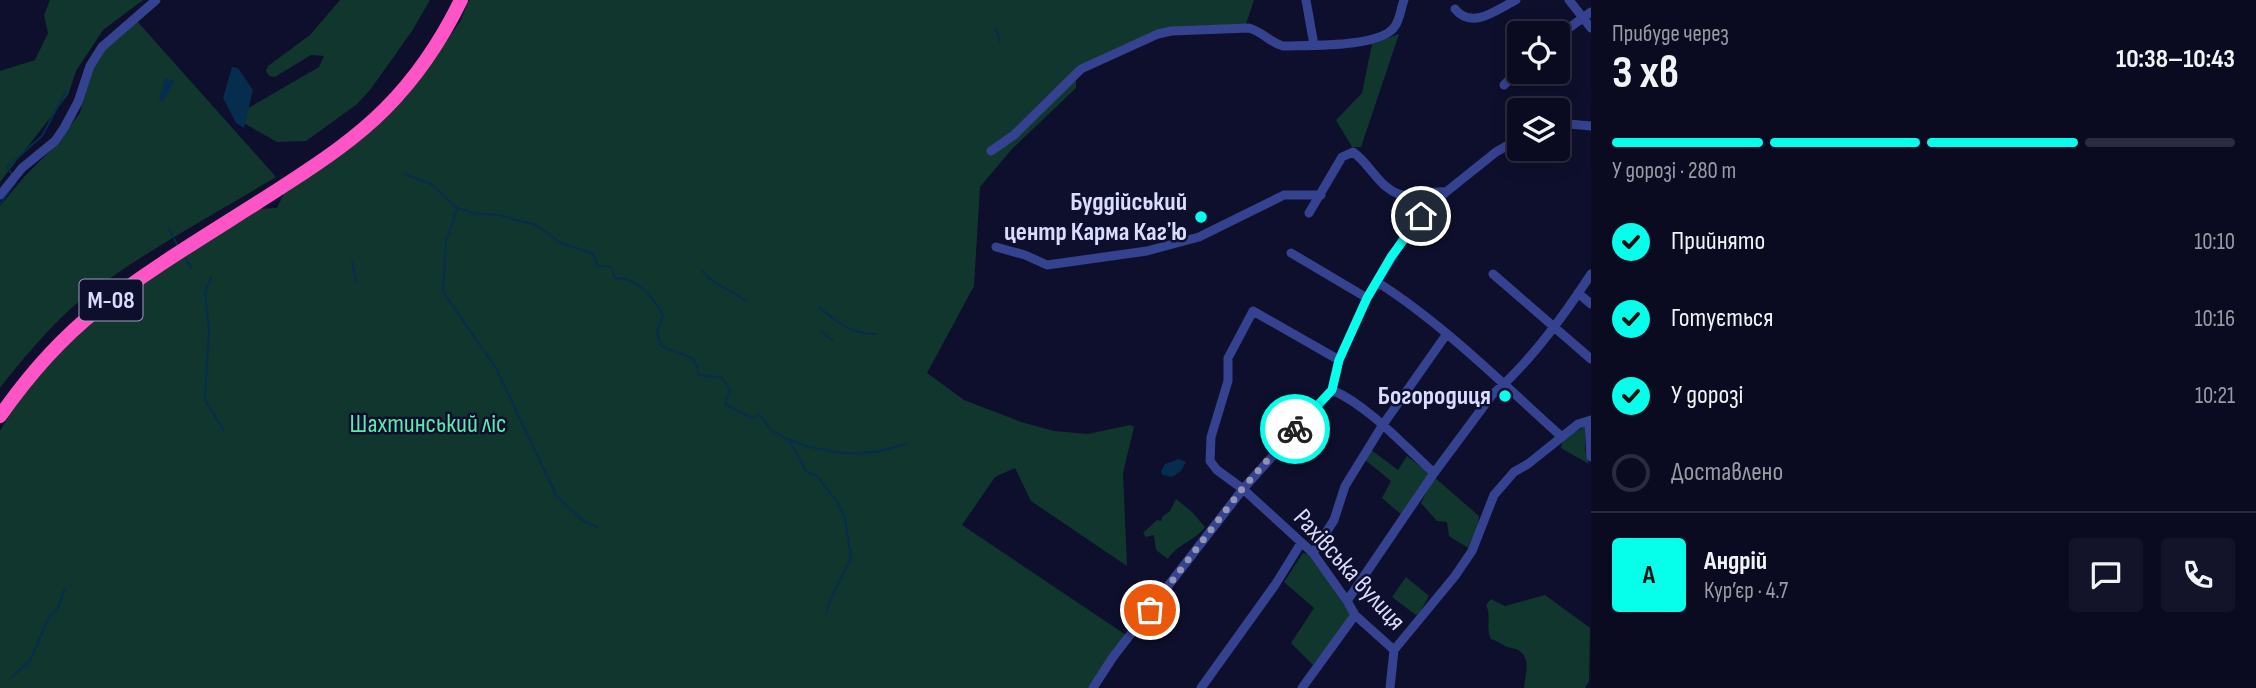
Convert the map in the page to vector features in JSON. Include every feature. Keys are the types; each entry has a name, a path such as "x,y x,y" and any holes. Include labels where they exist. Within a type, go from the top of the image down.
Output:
{"highway":[{"name":"М-08","path":"0,416 52,350 95,311 174,256 325,159 374,120 412,78 436,44 461,0"}],"street":[{"path":"0,195 22,168 55,141 64,128 75,109 90,66 102,47 156,0"},
{"path":"1306,0 1314,45"},
{"path":"991,151 1014,135 1081,69 1158,34 1182,30 1249,28 1261,32 1271,43 1283,46 1373,40 1391,32 1396,26 1404,0"},
{"path":"1455,9 1464,18 1475,19 1516,0"},
{"path":"1569,0 1580,18 1591,28"},
{"path":"1570,26 1591,12"},
{"path":"1504,85 1507,82"},
{"path":"1570,124 1591,126"},
{"path":"1093,688 1113,657 1242,489 1332,390 1339,360 1367,298 1408,231 1446,192 1507,146"},
{"path":"1309,213 1342,158 1353,152 1376,179 1396,194 1409,196 1446,192"},
{"path":"996,247 1047,265 1094,260 1147,251 1199,237 1284,195 1321,195"},
{"path":"1291,253 1367,298"},
{"path":"1493,274 1591,359"},
{"path":"1347,601 1434,473 1492,395 1504,385 1553,327 1591,274"},
{"path":"1377,282 1398,295 1446,335 1562,437"},
{"path":"1578,293 1591,304"},
{"name":"Рахівська вулиця","path":"1339,360 1253,311 1228,358 1228,380 1209,448 1210,461 1313,553 1355,615 1394,650"},
{"path":"1313,553 1334,520 1345,486 1382,426 1446,335"},
{"path":"1332,390 1342,394 1382,426 1434,473"},
{"path":"1390,688 1394,650 1455,576 1472,551 1494,495 1514,472 1578,424 1590,421 1591,457"},
{"path":"1201,688 1275,585 1301,543"},
{"path":"1302,688 1355,615"}],"green space":[{"path":"50,0 143,0 103,30 76,71 68,95 0,182 0,71 35,60 48,33 44,15"},
{"path":"340,0 430,0 412,31 370,90 356,105 306,141 277,142 233,117 319,67 324,56 311,55 275,77 269,76 266,71 268,66 310,35"},
{"name":"Шахтинський ліс","path":"469,0 1254,0 1246,24 1163,29 1076,69 1076,88 1012,149 980,187 974,286 927,373 964,400 1021,422 1054,431 1088,434 1130,425 1134,427 1123,473 1127,566 1031,501 1015,468 995,477 962,525 1126,635 1089,688 0,688 0,431 22,394 49,361 72,339 122,299 255,209 277,208 285,191 358,142 406,97 460,22"},
{"path":"136,20 276,177 157,248 88,294 41,338 0,388 0,206 56,145 80,113 88,79 98,57 111,39"},
{"path":"1399,34 1361,147 1352,147 1336,120 1362,93 1372,44"},
{"path":"1585,426 1585,449 1589,464 1561,448 1563,439"},
{"path":"1371,450 1398,470 1407,456 1430,474 1402,515 1382,498 1391,481 1364,459"},
{"path":"1434,477 1479,516 1468,548 1449,536 1447,522 1437,521 1421,503"},
{"path":"1176,499 1205,527 1168,559 1156,550 1154,535 1146,537 1143,533 1157,520 1161,521"},
{"path":"1303,553 1310,555 1351,615 1313,665 1291,643 1314,608 1284,582"},
{"path":"1406,577 1429,596 1416,615 1392,597"},
{"path":"1545,595 1590,628 1589,681 1585,688 1524,688 1527,667 1525,657 1517,649 1491,639 1486,605 1491,599 1505,606"}],"water":[{"path":"232,67 238,68 253,90 244,128 236,123 223,98"},
{"path":"165,78 175,81 163,102 159,99"},
{"path":"1179,459 1186,462 1181,471 1172,477 1163,475 1161,472 1165,464"}],"waterway":[{"path":"996,28 1000,42"},
{"path":"11,173 7,167 42,136 66,91"},
{"path":"405,174 431,184 457,208 536,225 561,243 592,253 598,266 611,267 615,278 638,284 663,315 657,331 661,346 694,359 699,375 722,378 730,389 725,404 752,418 759,414 771,430 789,440 807,472 817,476 838,503 845,519 851,558 826,614"},
{"path":"0,204 16,182"},
{"path":"457,209 446,242 443,292 496,368 556,495 583,521 597,527"},
{"path":"168,228 177,244"},
{"path":"185,258 192,269"},
{"path":"352,262 356,281"},
{"path":"702,271 711,280 747,301"},
{"path":"211,278 205,292 209,330 205,400 224,431"},
{"path":"819,307 851,329 875,334"},
{"path":"821,331 833,341"},
{"path":"789,440 819,449 848,453 877,451 907,443"},
{"path":"12,677 30,661 48,619 58,608 65,588"}],"way so far":[{"path":"1150,610 1242,489 1295,429"}],"place":[{"name":"Буддійський центр Карма Кагʼю","path":"1201,217"},
{"name":"Богородиця","path":"1505,396"}],"route":[{"path":"1295,429 1332,390 1339,360 1367,298 1408,231 1421,216"}]}
